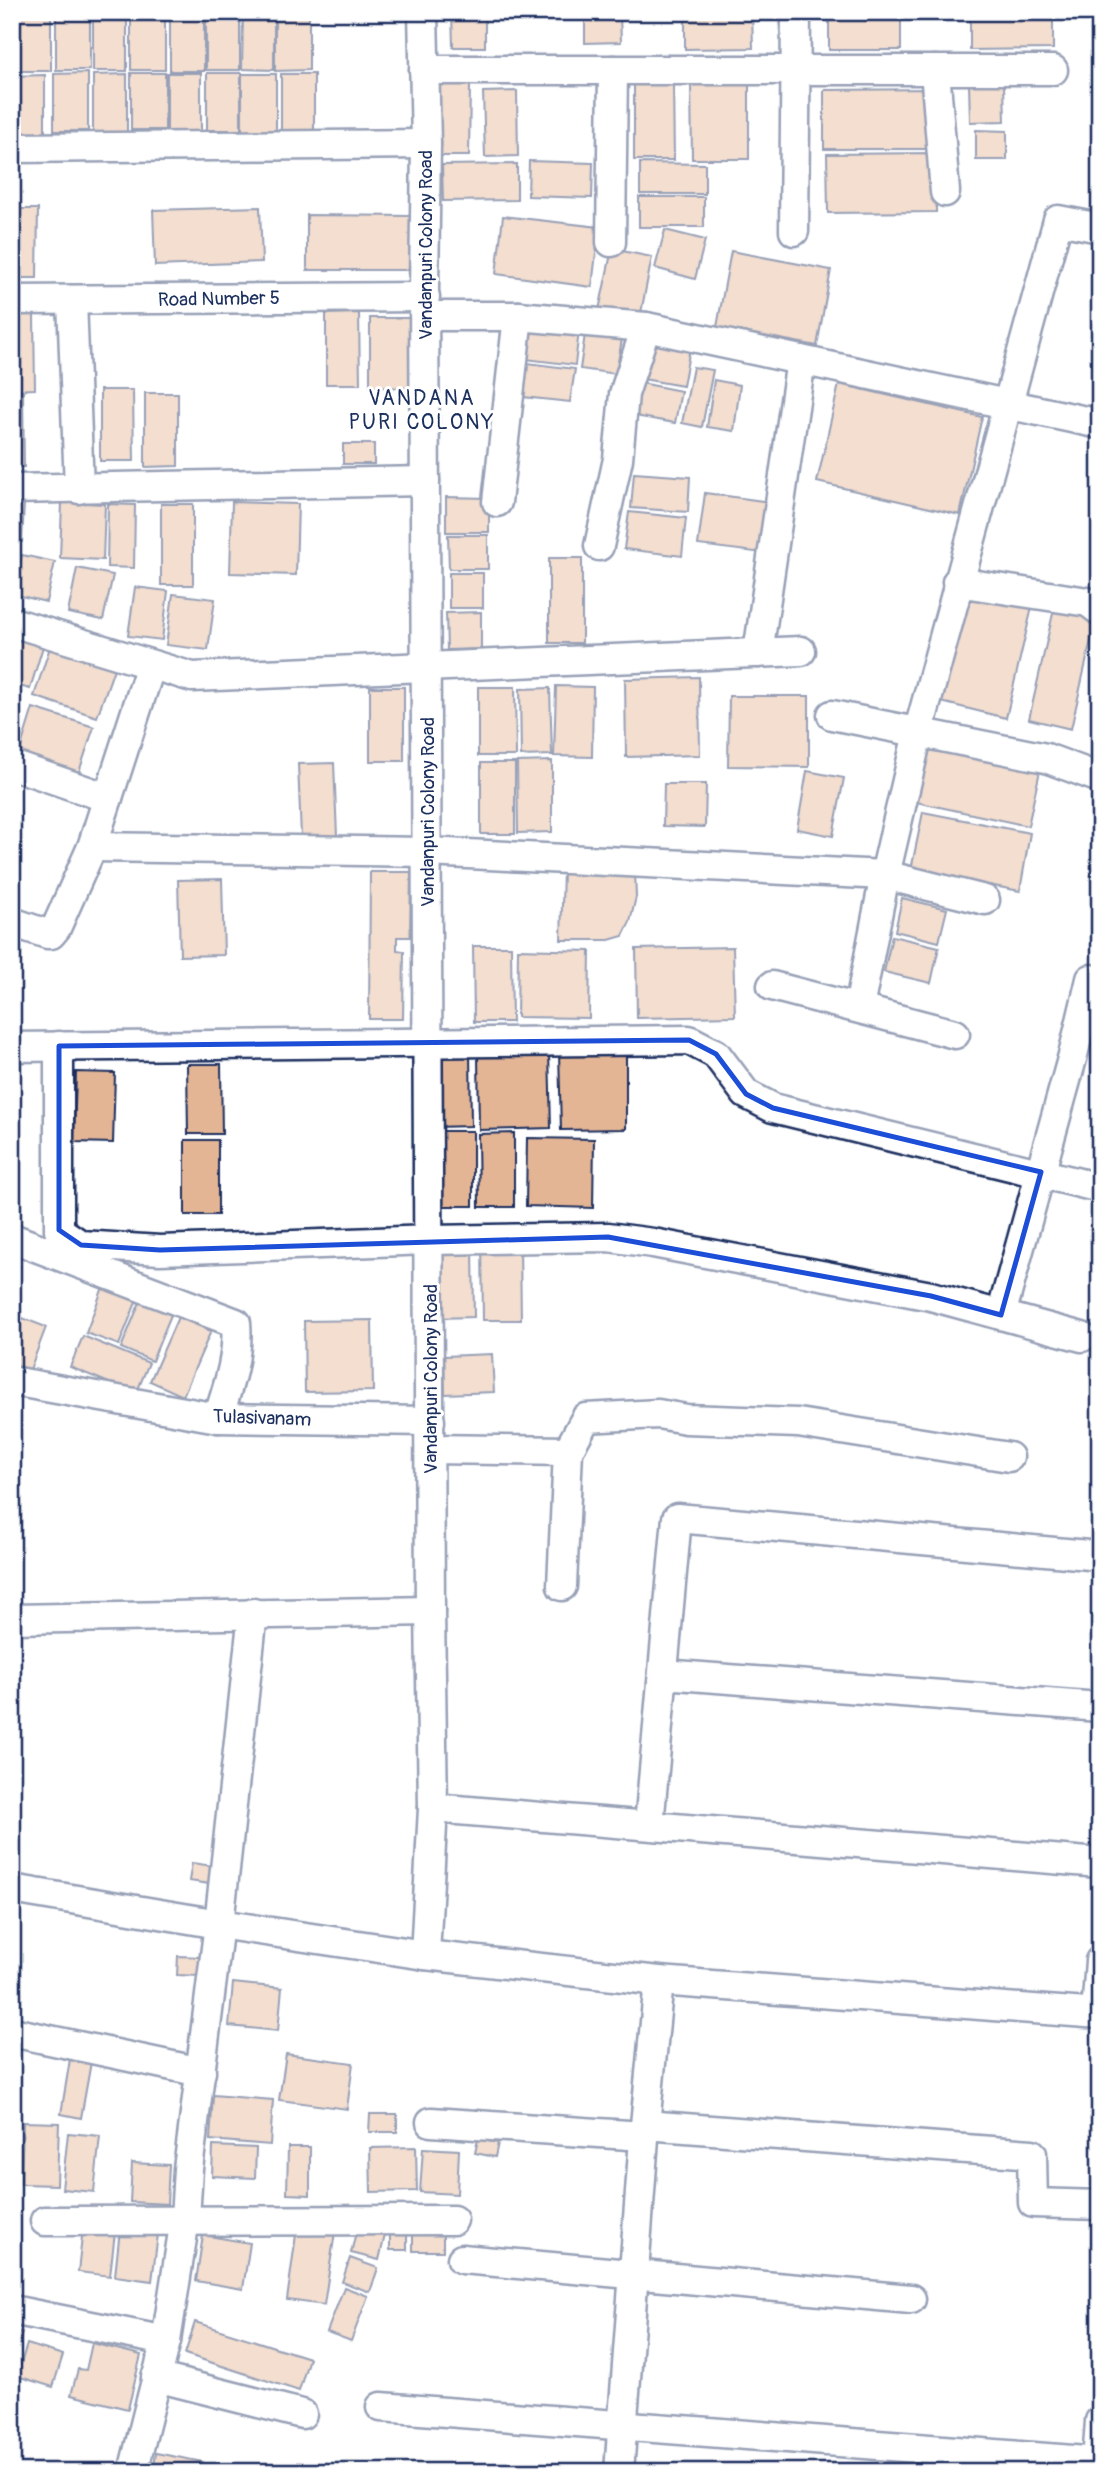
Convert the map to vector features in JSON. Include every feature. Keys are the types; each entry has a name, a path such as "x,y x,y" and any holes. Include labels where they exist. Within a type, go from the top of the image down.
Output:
{"street":[{"name":"Vandanpuri Colony Road","path":"423,12 426,144 425,481 433,1808 425,1955"},
{"path":"794,231 796,12"},
{"path":"424,70 1053,71"},
{"path":"611,242 612,70"},
{"path":"936,70 945,192"},
{"path":"12,148 426,144"},
{"path":"859,1008 885,875 918,733 957,582 1058,220 1100,228"},
{"name":"Road Number 5","path":"12,300 425,306 646,327 1100,424"},
{"path":"72,300 79,489"},
{"path":"497,502 519,316"},
{"path":"599,546 618,459 624,394 646,327"},
{"path":"758,653 801,360"},
{"path":"12,488 79,489 425,481"},
{"path":"957,582 1088,602 1100,611"},
{"path":"12,622 192,677 801,651"},
{"path":"12,922 47,934 54,932 92,847 151,665"},
{"path":"832,715 1046,758 1100,778"},
{"path":"12,765 108,798"},
{"path":"92,847 427,852 885,875 985,900"},
{"path":"1001,1315 1091,979"},
{"path":"772,986 956,1034"},
{"path":"12,1047 689,1040 716,1054 746,1094 773,1108 1100,1188"},
{"path":"59,1046 59,1230 81,1245 160,1250 429,1240 608,1237 653,1243 931,1296 1082,1337"},
{"path":"12,1238 236,1323 237,1341 233,1369 218,1418"},
{"name":"Tulasivanam","path":"12,1381 218,1418 430,1421"},
{"path":"562,1586 568,1451 586,1418 658,1414 686,1419 798,1423 1009,1457"},
{"path":"430,1449 568,1451"},
{"path":"649,1825 677,1518 1100,1556"},
{"path":"12,1619 430,1611"},
{"path":"133,2472 166,2341 185,2219 188,2169 219,1924 253,1613"},
{"path":"663,1675 1100,1707"},
{"path":"433,1808 1100,1863"},
{"path":"12,1889 425,1955 659,1981 1098,2013 1100,1961"},
{"path":"619,2472 659,1981"},
{"path":"12,2032 201,2071"},
{"path":"431,2122 645,2130 1032,2154 1032,2203 1100,2205"},
{"path":"45,2221 453,2220"},
{"path":"462,2259 911,2299"},
{"path":"12,2310 166,2341"},
{"path":"156,2377 302,2414"},
{"path":"381,2407 1098,2462 1100,2421"}],"highlighted area":[{"path":"689,1040 716,1054 746,1094 773,1108 1041,1172 1001,1315 931,1296 608,1237 160,1250 81,1245 59,1230 59,1046"}],"building":[{"path":"452,12 485,12 485,47 453,47"},
{"path":"585,12 620,12 621,42 585,43"},
{"path":"685,12 752,12 753,48 685,49"},
{"path":"829,12 901,12 901,50 829,50"},
{"path":"970,12 1053,12 1053,49 970,50"},
{"path":"56,13 90,13 90,70 56,70"},
{"path":"93,13 127,13 127,71 93,71"},
{"path":"131,13 165,13 165,70 131,70"},
{"path":"170,13 204,13 204,71 170,71"},
{"path":"206,13 240,13 240,70 206,70"},
{"path":"243,13 274,13 274,70 242,69"},
{"path":"275,13 309,13 309,70 275,71"},
{"path":"12,14 15,14 15,71 12,71"},
{"path":"17,14 51,14 51,71 17,71"},
{"path":"88,73 88,131 54,131 54,74"},
{"path":"131,73 165,73 165,130 131,130"},
{"path":"167,73 201,73 201,131 167,131"},
{"path":"207,73 241,73 241,130 207,130"},
{"path":"127,74 127,132 93,132 93,75"},
{"path":"242,74 276,74 276,131 242,132"},
{"path":"281,74 314,74 314,131 281,131"},
{"path":"45,75 45,133 12,133 12,76"},
{"path":"634,79 673,79 674,160 634,160"},
{"path":"749,82 749,159 692,159 691,83"},
{"path":"1004,83 1005,121 970,122 969,84"},
{"path":"436,85 470,85 469,156 435,156"},
{"path":"936,89 936,149 824,149 824,90"},
{"path":"517,91 518,156 485,157 483,92"},
{"path":"976,130 1007,131 1007,160 976,160"},
{"path":"936,153 936,212 828,213 827,154"},
{"path":"529,161 593,163 592,198 528,196"},
{"path":"640,163 705,164 705,194 640,194"},
{"path":"517,164 517,200 443,201 442,165"},
{"path":"639,197 704,197 704,227 639,227"},
{"path":"260,207 262,262 155,266 153,210"},
{"path":"12,209 38,209 37,278 12,278"},
{"path":"307,215 413,216 414,270 307,270"},
{"path":"503,216 599,227 592,287 496,274"},
{"path":"665,230 705,240 695,279 655,268"},
{"path":"612,249 652,257 640,318 599,310"},
{"path":"731,251 831,270 817,346 717,327"},
{"path":"359,313 360,384 326,384 326,314"},
{"path":"12,315 34,315 35,389 12,390"},
{"path":"370,318 409,318 409,388 370,387"},
{"path":"529,324 579,330 575,365 525,359"},
{"path":"585,334 622,339 616,374 580,369"},
{"path":"643,341 690,348 683,386 637,378"},
{"path":"527,363 575,369 570,402 523,397"},
{"path":"693,367 713,370 702,427 682,423"},
{"path":"714,380 740,385 734,431 707,427"},
{"path":"636,382 681,391 675,423 629,415"},
{"path":"839,384 982,417 960,515 817,482"},
{"path":"100,390 133,390 134,461 100,461"},
{"path":"12,392 23,392 24,467 12,467"},
{"path":"145,393 178,393 178,466 145,467"},
{"path":"343,444 374,444 374,464 343,464"},
{"path":"634,473 690,477 688,512 631,508"},
{"path":"705,493 778,503 771,554 698,545"},
{"path":"446,497 489,498 489,532 446,532"},
{"path":"62,502 105,504 103,560 60,558"},
{"path":"232,502 298,504 296,575 230,573"},
{"path":"12,503 24,504 22,542 12,541"},
{"path":"108,504 135,505 134,568 107,567"},
{"path":"161,504 193,504 193,585 161,585"},
{"path":"629,512 686,518 682,556 624,549"},
{"path":"448,535 488,535 488,569 449,569"},
{"path":"22,555 55,562 46,602 13,594"},
{"path":"549,558 582,558 582,643 549,643"},
{"path":"77,568 113,575 103,620 68,613"},
{"path":"449,573 483,573 483,608 449,608"},
{"path":"135,587 168,591 162,640 128,636"},
{"path":"965,587 1033,603 1006,718 937,701"},
{"path":"173,594 215,599 208,650 166,645"},
{"path":"1054,609 1096,618 1071,729 1029,719"},
{"path":"481,612 481,649 447,650 446,613"},
{"path":"12,630 45,640 30,689 12,684"},
{"path":"52,641 116,663 97,717 34,696"},
{"path":"699,677 700,755 626,757 625,679"},
{"path":"556,686 593,687 592,757 554,756"},
{"path":"370,687 404,687 404,761 370,761"},
{"path":"478,687 515,687 516,756 478,756"},
{"path":"550,688 552,755 521,756 520,689"},
{"path":"729,696 809,696 809,767 728,766"},
{"path":"33,708 94,727 78,775 18,756"},
{"path":"929,742 1041,766 1028,826 916,802"},
{"path":"552,761 552,832 518,833 517,762"},
{"path":"334,763 337,836 301,837 298,764"},
{"path":"481,763 515,763 515,834 481,834"},
{"path":"807,771 844,778 833,836 797,829"},
{"path":"664,784 706,784 705,827 663,826"},
{"path":"923,812 1030,833 1020,891 911,870"},
{"path":"563,870 635,871 636,897 630,922 623,936 609,940 561,940"},
{"path":"370,872 411,872 410,937 397,937 397,950 404,951 403,1019 369,1019"},
{"path":"222,879 224,955 180,956 178,880"},
{"path":"902,898 947,909 939,942 895,931"},
{"path":"892,936 939,947 931,983 884,972"},
{"path":"473,946 511,946 512,1022 474,1022"},
{"path":"733,947 735,1016 637,1018 636,949"},
{"path":"518,949 590,951 589,1018 517,1017"},
{"path":"626,1050 626,1129 561,1130 559,1051"},
{"path":"470,1052 471,1126 434,1127 433,1053"},
{"path":"549,1052 551,1128 479,1130 478,1054"},
{"path":"187,1064 221,1064 222,1134 188,1134"},
{"path":"76,1072 115,1073 113,1143 74,1142"},
{"path":"434,1131 473,1131 473,1206 434,1206"},
{"path":"514,1133 514,1207 479,1207 478,1134"},
{"path":"527,1138 594,1139 593,1208 526,1206"},
{"path":"185,1140 218,1140 218,1215 185,1215"},
{"path":"482,1244 520,1244 521,1320 483,1320"},
{"path":"435,1247 473,1247 474,1317 436,1318"},
{"path":"12,1263 20,1266 12,1286"},
{"path":"106,1279 140,1292 119,1345 86,1333"},
{"path":"142,1297 173,1310 152,1361 121,1348"},
{"path":"12,1314 46,1327 28,1375 12,1369"},
{"path":"178,1317 211,1331 183,1396 150,1381"},
{"path":"372,1320 373,1391 305,1392 304,1321"},
{"path":"83,1336 149,1363 136,1394 70,1367"},
{"path":"492,1354 494,1392 445,1394 444,1356"},
{"path":"192,1863 213,1866 210,1884 189,1881"},
{"path":"178,1956 201,1957 200,1976 177,1975"},
{"path":"233,1983 282,1988 278,2031 229,2026"},
{"path":"286,2054 353,2063 347,2109 279,2100"},
{"path":"70,2059 91,2062 81,2118 61,2114"},
{"path":"213,2095 273,2100 270,2145 210,2140"},
{"path":"370,2114 397,2114 397,2132 369,2132"},
{"path":"23,2122 59,2123 57,2185 21,2184"},
{"path":"68,2133 100,2136 94,2192 62,2189"},
{"path":"478,2139 498,2143 495,2157 475,2153"},
{"path":"213,2146 256,2148 255,2178 212,2176"},
{"path":"288,2147 310,2147 310,2195 287,2194"},
{"path":"416,2147 417,2191 371,2192 370,2148"},
{"path":"423,2148 459,2150 457,2194 420,2192"},
{"path":"132,2163 169,2165 167,2204 130,2202"},
{"path":"358,2224 386,2231 379,2260 351,2253"},
{"path":"297,2227 335,2232 324,2305 287,2300"},
{"path":"83,2228 115,2232 110,2276 78,2272"},
{"path":"120,2229 158,2234 152,2281 115,2276"},
{"path":"390,2229 407,2229 407,2250 390,2250"},
{"path":"443,2230 443,2251 413,2251 413,2231"},
{"path":"203,2235 250,2243 243,2289 196,2281"},
{"path":"350,2258 378,2268 370,2292 342,2282"},
{"path":"344,2287 368,2296 351,2341 327,2332"},
{"path":"195,2322 309,2358 299,2391 185,2354"},
{"path":"12,2330 22,2333 12,2366"},
{"path":"92,2343 141,2355 128,2409 71,2395 78,2369 86,2370"},
{"path":"27,2344 63,2355 53,2387 17,2376"},
{"path":"156,2453 203,2462 201,2472 153,2472"}],"district":[{"name":"VANDANA PURI COLONY","path":"422,410"}]}
